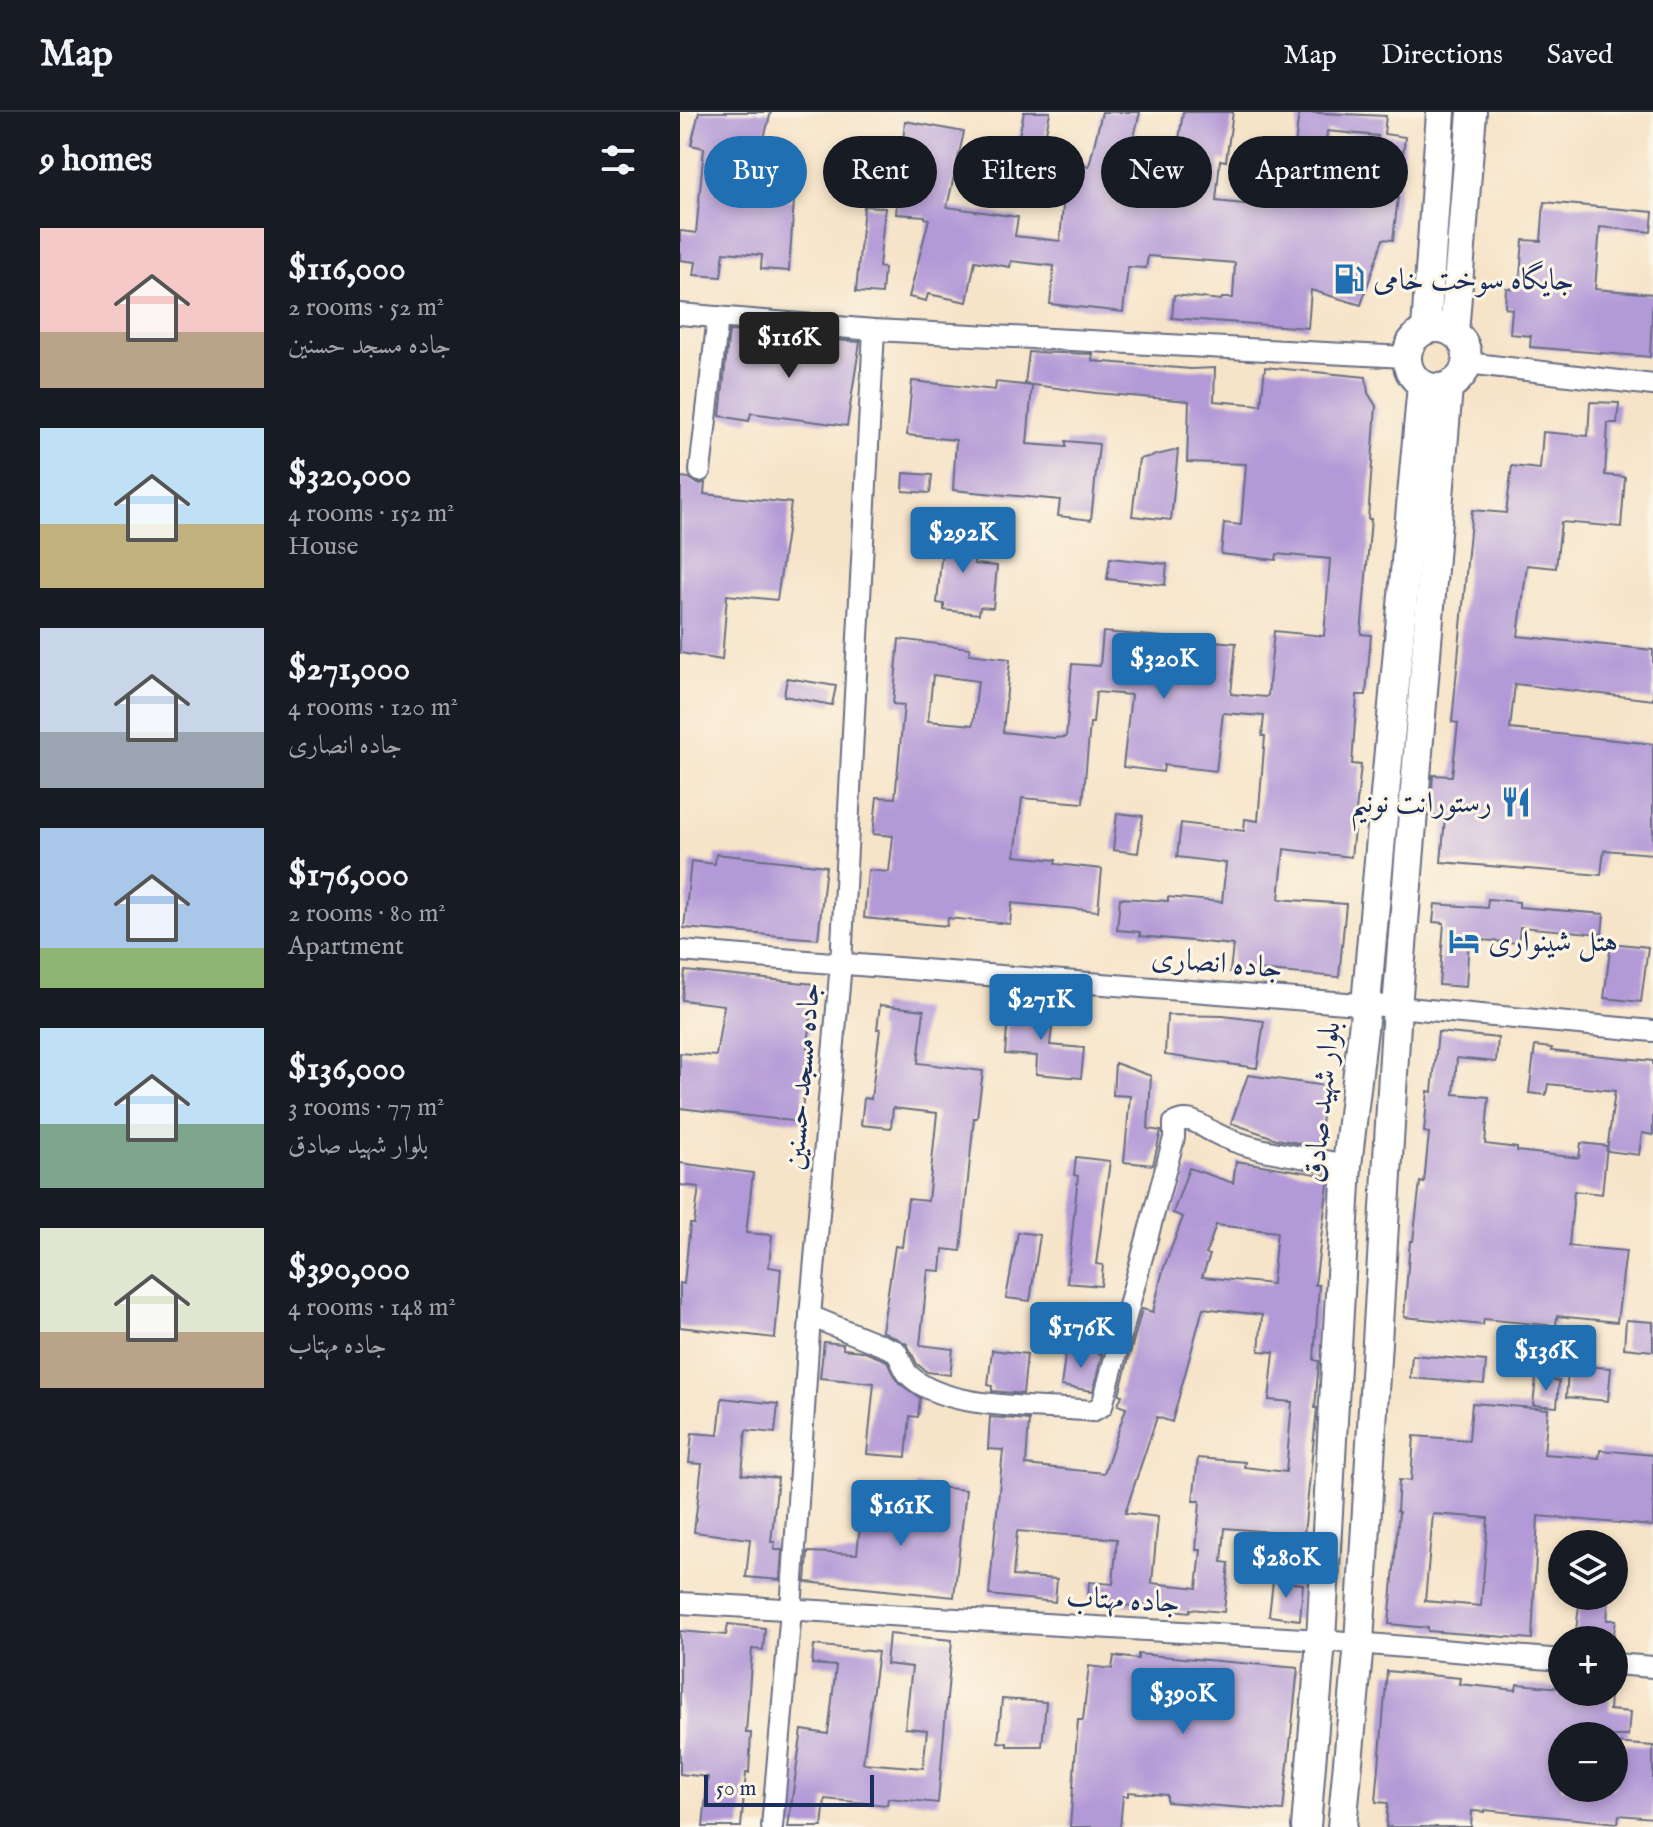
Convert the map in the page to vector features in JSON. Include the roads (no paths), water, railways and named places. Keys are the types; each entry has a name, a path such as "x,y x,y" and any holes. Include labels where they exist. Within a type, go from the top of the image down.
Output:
{"main road":[{"path":"1440,331 1441,112"},
{"path":"1440,331 1472,112"},
{"path":"1440,331 1465,346 1467,363 1460,377 1435,386 1408,368 1406,357 1412,340 1440,331"},
{"path":"1342,1827 1359,1643 1435,386"},
{"name":"بلوار شهید صادق","path":"1306,1827 1321,1640 1347,1165 1435,386"}],"street":[{"path":"680,314 874,330 1406,357"},
{"path":"700,471 718,317"},
{"name":"جاده مسجد حسنین","path":"772,1827 791,1610 810,1316 841,963 874,330"},
{"path":"1467,363 1653,385"},
{"name":"جاده انصاری","path":"680,951 1366,1004 1653,1031"},
{"path":"810,1316 896,1351 907,1372 922,1384 952,1396 994,1405 1092,1411 1102,1406 1174,1138 1174,1123 1182,1119 1198,1122 1214,1133 1253,1146 1347,1165"},
{"name":"جاده مهتاب","path":"680,1603 1321,1640 1548,1659"},
{"path":"1628,1665 1653,1667"}],"place":[{"name":"جایگاه سوخت خامی","path":"1349,279"},
{"name":"رستورانت نونیم","path":"1516,802"},
{"name":"هتل شینواری","path":"1464,941"}]}
